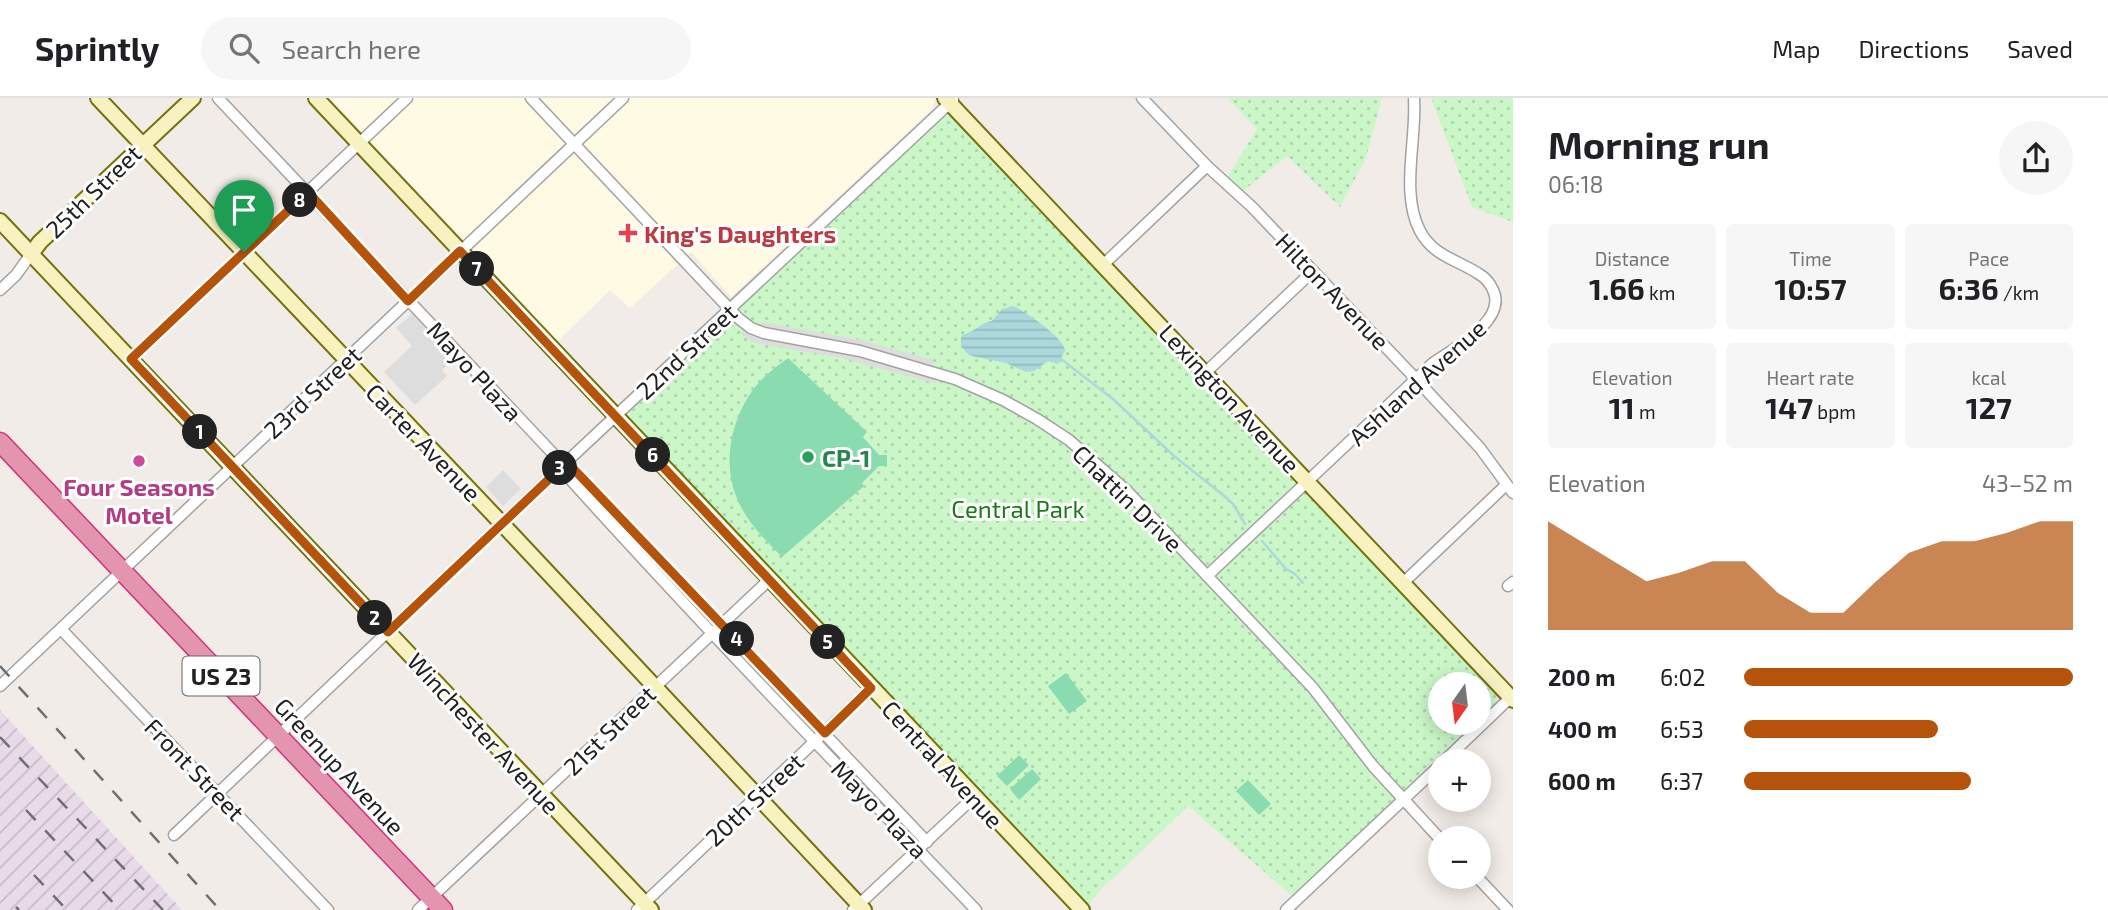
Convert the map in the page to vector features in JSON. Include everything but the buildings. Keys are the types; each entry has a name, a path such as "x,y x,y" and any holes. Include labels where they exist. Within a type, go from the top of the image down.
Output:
{"highway":[{"name":"Greenup Avenue","path":"0,442 118,575"},
{"name":"Greenup Avenue","path":"0,457 118,575 429,907"}],"street":[{"name":"Carter Avenue","path":"98,98 502,523 859,908"},
{"name":"25th Street","path":"0,290 16,275 40,242 193,98"},
{"name":"Mayo Plaza","path":"218,98 562,463 723,624 927,842"},
{"name":"Central Avenue","path":"316,98 1076,908"},
{"path":"131,359 407,98"},
{"name":"Chattin Drive","path":"531,98 730,309 756,331 832,344 926,369 970,385 1020,409 1069,440 1107,472 1313,688 1373,766 1428,826"},
{"name":"23rd Street","path":"0,686 623,98"},
{"name":"Hilton Avenue","path":"1142,98 1208,166 1252,206 1416,379 1480,448 1510,489"},
{"name":"Ashland Avenue","path":"1207,576 1433,363 1482,327 1490,318 1496,296 1489,282 1480,274 1438,252 1420,232 1411,195 1414,98"},
{"name":"Lexington Avenue","path":"950,100 1512,698"},
{"name":"22nd Street","path":"174,835 562,463 617,416 950,100"},
{"path":"1104,264 1208,166"},
{"name":"Winchester Avenue","path":"0,221 541,795 644,908"},
{"path":"1206,372 1313,271"},
{"name":"Mayo Plaza","path":"562,463 713,633 976,910"},
{"path":"1403,583 1510,489"},
{"name":"21st Street","path":"429,907 541,795 769,580"},
{"name":"Front Street","path":"61,629 328,910"},
{"name":"20th Street","path":"644,908 871,688"},
{"path":"1457,749 1512,698"},
{"path":"1292,908 1428,776"},
{"path":"859,908 974,797"},
{"path":"1489,889 1510,909"}],"shaded area":[{"name":"King's Daughters","path":"330,98 934,98 935,101 932,109 731,297 691,252 630,308 610,290 558,341"},
{"path":"412,314 454,359 442,370 447,376 415,405 384,372 412,346 396,328"},
{"path":"762,322 861,340 933,360 934,367 832,339 768,329 761,327"},
{"path":"742,330 766,339 847,353 936,378 937,384 841,358 755,343 742,335"},
{"path":"503,470 521,489 503,506 486,487"},
{"path":"0,710 182,910 0,910"}],"green space":[{"path":"1227,98 1382,98 1366,158 1340,207 1287,156 1243,191 1228,176 1257,129"},
{"path":"1431,98 1513,98 1513,222 1472,207"},
{"name":"Central Park","path":"953,116 962,124 1476,672 1428,672 1428,735 1464,735 1449,749 1428,749 1428,769 1295,895 1291,895 1188,806 1103,887 1089,904 998,808 993,807 630,422 631,411 942,118"},
{"name":"CP-1","path":"788,358 867,432 863,437 879,455 887,455 887,466 879,466 862,483 864,486 782,557 744,513 732,482 730,454 735,425 747,399 762,379"},
{"path":"1066,673 1087,701 1069,714 1048,686"},
{"name":"Central Park","path":"1491,688 1497,694 1496,705 1491,710"},
{"path":"1019,755 1029,765 1007,786 997,776"},
{"path":"1032,769 1041,779 1019,800 1010,789"},
{"path":"1248,780 1271,804 1259,815 1236,791"}],"water":[{"path":"1013,306 1058,338 1065,350 1058,364 1048,361 1034,371 1026,372 1006,363 969,355 964,350 961,344 962,335 992,321 1002,309"}],"waterway":[{"path":"1061,359 1113,399 1174,456 1223,495 1233,504 1245,524"},
{"path":"1262,541 1286,569 1303,583"}],"railway":[{"path":"0,666 220,910"},
{"path":"0,737 163,910"},
{"path":"26,810 120,910"},
{"path":"34,875 67,910"},
{"path":"16,907 19,910"}],"place":[{"name":"King's Daughters","path":"628,233"},
{"name":"CP-1","path":"808,457"},
{"name":"Four Seasons Motel","path":"139,461"}],"route":[{"path":"308,192 408,301 460,251 871,688 825,733 567,462 388,632 131,359 244,252 308,192"}]}
